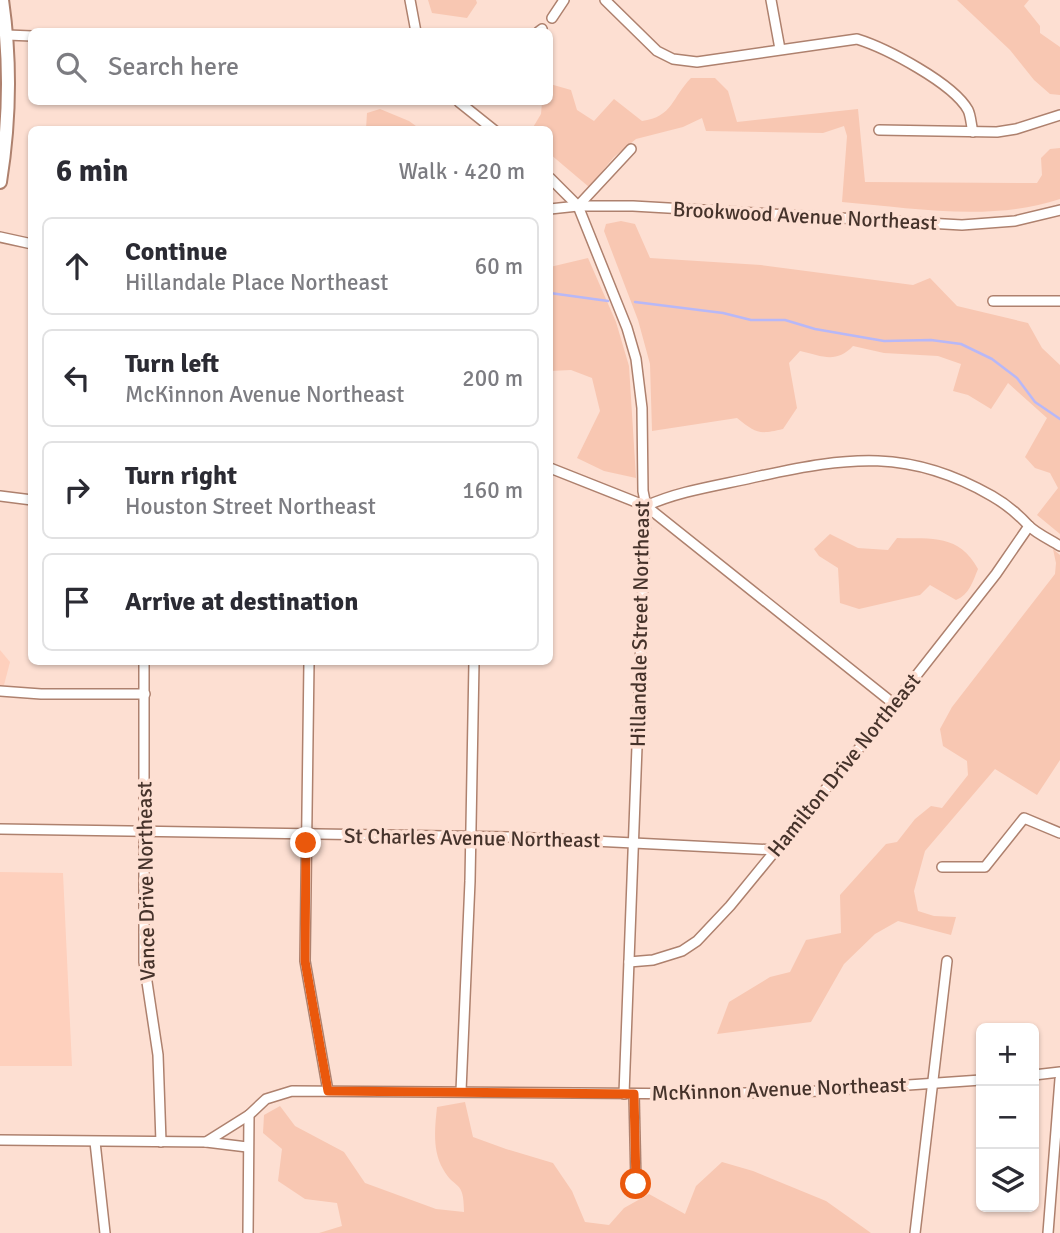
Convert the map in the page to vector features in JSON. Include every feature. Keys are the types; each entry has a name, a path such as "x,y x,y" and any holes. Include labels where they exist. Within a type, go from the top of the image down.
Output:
{"main road":[{"path":"0,181 9,118 7,35 2,0"}],"street":[{"path":"410,0 415,28"},
{"path":"552,18 564,0"},
{"path":"605,0 657,51 673,59 697,62 857,39 879,46 952,91 969,111 973,132"},
{"path":"771,0 780,49"},
{"path":"7,35 28,36"},
{"path":"463,105 489,126"},
{"path":"879,130 973,132 1016,129 1060,115"},
{"path":"578,206 631,149"},
{"name":"Hillandale Street Northeast","path":"553,180 578,206 627,328 636,359 642,408 643,491 646,506 629,962 629,1094 636,1184"},
{"name":"Brookwood Avenue Northeast","path":"553,209 633,206 962,225 1015,221 1060,210"},
{"path":"0,237 28,243"},
{"path":"993,301 1060,302"},
{"path":"646,506 660,499 704,488 817,464 861,460 893,461 935,470 960,480 1008,507 1025,519 1029,526 1060,546"},
{"path":"553,469 646,506 894,704"},
{"path":"0,496 28,500"},
{"name":"Hamilton Drive Northeast","path":"629,962 672,956 697,941 730,906 894,704 996,574 1029,526"},
{"name":"Vance Drive Northeast","path":"144,665 144,962 158,1055 161,1142"},
{"path":"309,665 305,961 328,1091"},
{"path":"461,1091 474,665"},
{"path":"0,691 41,694 145,694"},
{"path":"942,867 985,866 1024,818 1060,833"},
{"name":"St Charles Avenue Northeast","path":"0,829 470,837 776,850"},
{"path":"915,1233 947,961"},
{"path":"1039,1074 1060,1072"},
{"path":"1048,1233 1060,1079"},
{"name":"McKinnon Avenue Northeast","path":"206,1142 248,1115 266,1099 292,1091 629,1094 821,1091 976,1080"},
{"path":"248,1115 248,1233"},
{"path":"0,1140 206,1142 247,1147"},
{"path":"96,1142 105,1233"}],"shaded area":[{"path":"428,0 476,0 477,3 467,18 432,13"},
{"path":"957,0 1029,0 1024,6 1040,26 1040,33 1060,47 1060,95 1050,94 1034,80 1010,50"},
{"path":"691,78 715,78 728,91 737,122 858,109 865,182 1037,183 1042,175 1041,158 1050,149 1060,148 1060,199 1034,206 979,212 842,202 847,136 844,126 823,133 706,131 702,118 683,127 636,139 614,157 589,187 553,157 553,126 534,126 541,114 542,105 553,105 553,85 571,90 577,110 594,121 614,99 642,121 652,119 666,111"},
{"path":"380,109 416,126 366,126 367,113"},
{"path":"621,221 635,224 650,258 761,265 913,285 930,278 957,306 1028,323 1042,348 1060,365 1060,534 1037,515 1058,488 1050,473 1035,468 1025,457 1047,418 1008,383 991,409 968,395 953,391 961,364 938,356 884,353 853,346 835,357 800,351 789,363 797,408 783,429 758,431 737,418 652,431 650,364 638,320 604,231 606,224"},
{"path":"588,258 616,322 629,366 636,478 604,471 577,458 600,411 592,378 571,370 553,371 553,266"},
{"path":"830,534 858,548 888,550 897,538 944,541 962,550 978,569 967,591 956,600 930,585 920,595 859,609 840,603 838,568 819,556 814,549"},
{"path":"1053,549 1060,555 1060,760 1037,795 995,769 925,851 914,891 918,911 934,916 956,917 951,935 898,921 875,934 844,964 811,1022 717,1034 729,1002 770,977 790,972 806,940 841,933 840,895 886,844 897,842 915,819 931,806 942,808 968,775 967,761 943,746 940,729 952,707 1055,574"},
{"path":"0,650 10,662 4,685 0,685"},
{"path":"0,872 63,873 72,1066 0,1066"},
{"path":"465,1102 473,1137 553,1163 572,1191 585,1222 609,1225 624,1208 649,1194 685,1214 696,1186 722,1162 753,1171 826,1201 871,1233 319,1233 342,1226 337,1203 305,1199 278,1181 282,1149 263,1133 264,1115 280,1106 295,1126 344,1152 365,1183 436,1209 464,1212 461,1189 447,1176 440,1162 435,1130 437,1107"}],"waterway":[{"path":"553,293 608,301"},
{"path":"635,302 723,313 751,320 785,320 815,329 884,341 931,340 961,344 992,359 1017,378 1035,402 1060,419"}],"route":[{"path":"306,843 305,961 328,1091 634,1094 636,1184"}]}
